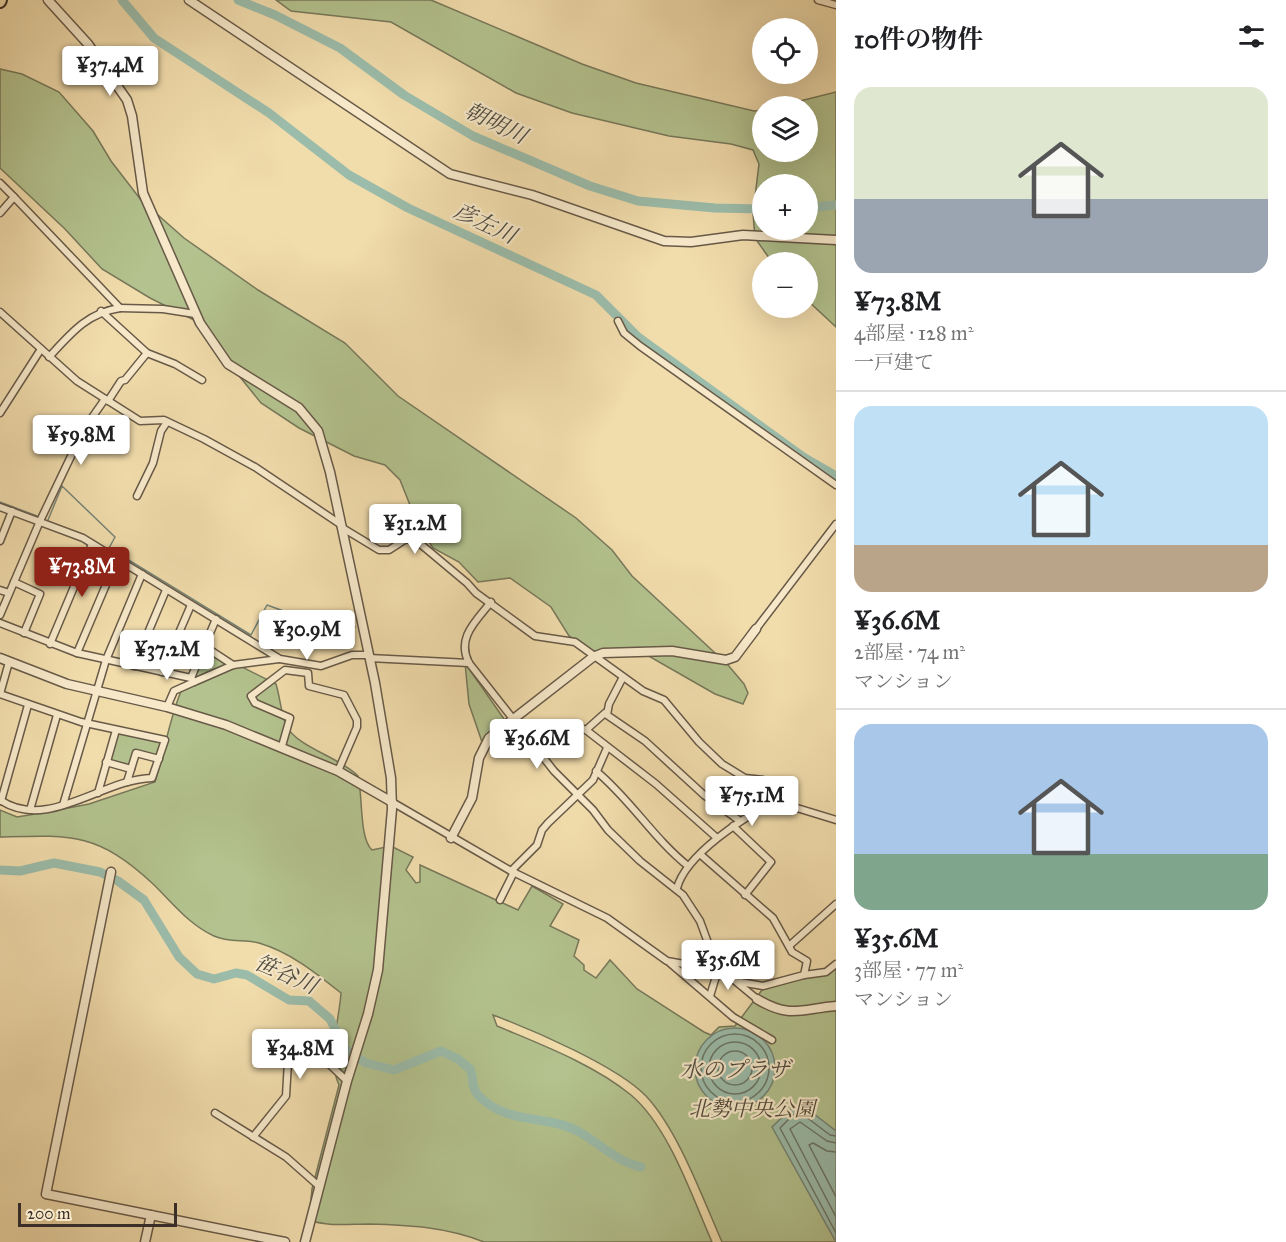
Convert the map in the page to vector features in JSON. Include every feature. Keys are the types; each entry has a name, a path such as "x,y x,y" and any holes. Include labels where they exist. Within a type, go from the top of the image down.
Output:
{"street":[{"path":"48,0 88,44 127,100 132,116 143,193 195,314 228,364 299,408 318,430 324,447 368,656 392,778 378,970 305,1242"},
{"path":"189,0 450,174 532,195 664,241 691,242 743,235 836,240"},
{"path":"818,0 836,5"},
{"path":"0,183 120,308"},
{"path":"0,213 14,196"},
{"path":"49,357 75,328 102,311 120,308 163,309 195,314"},
{"path":"102,311 147,353 175,364 202,380"},
{"path":"0,312 77,381 140,421 167,422 255,467 379,550 389,550 406,539 417,542 476,593 535,636 567,639 643,691 666,702 699,742 722,764 745,778 763,780 774,801 836,820"},
{"path":"618,321 624,333 640,346 836,485"},
{"path":"0,413 41,349"},
{"path":"0,615 40,521 84,429 120,381 125,380 147,353"},
{"path":"137,496 153,463 161,431 167,422"},
{"path":"149,423 161,431"},
{"path":"0,507 40,521 92,544 280,659"},
{"path":"0,541 12,511"},
{"path":"451,838 472,798 479,758 489,738 515,722 593,657 603,652 672,651 726,660 735,657 836,524"},
{"path":"50,644 92,544"},
{"path":"78,653 117,559"},
{"path":"63,805 105,660 142,574"},
{"path":"14,582 40,594 24,633"},
{"path":"0,590 9,593"},
{"path":"134,666 166,590"},
{"path":"490,602 465,635 464,654 469,663 554,771 608,830 640,861 671,886 677,888 700,921 718,970 710,996"},
{"path":"162,672 191,604"},
{"path":"193,680 216,619"},
{"path":"0,623 78,653 193,680"},
{"path":"204,646 233,665"},
{"path":"167,707 174,691 193,680 233,665 280,659 321,666 351,655 469,663"},
{"path":"0,658 95,692 167,707 282,746 338,771 451,838 607,918 667,961 733,1017 772,1040"},
{"path":"9,662 0,694 57,715 165,740 153,778 127,782 63,805 30,810 14,809 1,801 28,705"},
{"path":"282,746 290,718 255,703 251,696 285,670 308,673 309,686 344,694 357,720 357,727 338,771"},
{"path":"586,730 605,713 623,677"},
{"path":"605,713 645,741 704,795 740,821"},
{"path":"30,810 57,715"},
{"path":"515,722 573,725 586,730 656,784 717,837"},
{"path":"98,793 116,730"},
{"path":"500,900 512,871 537,845 542,830 593,780 607,748"},
{"path":"127,782 135,753 159,759"},
{"path":"106,762 131,769"},
{"path":"596,771 616,788 648,826 688,866"},
{"path":"677,888 688,866 717,837 774,801"},
{"path":"733,826 771,862 745,895"},
{"path":"701,855 773,918 792,952 807,961 804,975"},
{"path":"110,876 46,1194 285,1242"},
{"path":"789,946 836,904"},
{"path":"667,961 718,970 770,1007 794,1013 836,1006"},
{"path":"734,980 747,985 762,986 826,972 836,964"},
{"path":"253,1137 286,1096 289,1044 294,1036 301,1037 347,1082"},
{"path":"214,1113 286,1157 320,1187"},
{"path":"145,1242 151,1215"}],"green space":[{"path":"276,0 431,0 582,64 636,83 752,111 752,150 731,144 669,136 572,113 516,93 391,22 291,11"},
{"path":"0,69 22,74 59,92 93,131 111,161 141,200 184,238 258,290 345,343 398,396 576,518 612,550 632,576 728,665 744,684 748,693 743,704 715,694 647,655 615,655 592,651 569,636 551,607 510,578 478,582 459,562 433,548 418,525 400,480 385,465 354,456 299,428 261,403 194,320 150,298 102,269 65,229 0,168"},
{"path":"836,92 836,327 818,310 818,252 765,252 756,240 818,240 818,174 758,174 758,162 818,162 818,96"},
{"name":"北勢中央公園","path":"205,654 222,657 276,684 284,720 291,733 358,776 363,827 372,850 391,846 413,857 406,870 416,883 420,882 420,865 518,910 532,886 563,904 550,926 579,940 574,956 584,965 584,970 596,978 610,960 637,989 704,1032 711,1035 719,1027 735,1026 762,990 836,965 836,1242 722,1242 679,1146 658,1110 646,1096 595,1061 551,1039 493,1015 497,1026 567,1056 600,1074 631,1095 645,1109 668,1144 688,1184 712,1242 484,1242 456,1233 413,1226 332,1224 309,1220 312,1189 339,1085 335,1074 333,1051 341,993 312,971 281,952 259,943 220,938 205,931 188,919 133,866 98,846 64,837 0,837 0,810 17,817 47,812 89,804 155,782 179,696 195,665"},
{"path":"465,663 504,719 482,742 469,704"},
{"path":"120,733 160,741 157,757 135,751 130,766 109,762 116,735"}],"water":[{"name":"水のプラザ","path":"735,1028 750,1031 763,1040 772,1053 775,1068 772,1083 763,1096 750,1105 735,1108 720,1105 707,1096 698,1083 695,1068 698,1053 707,1040 720,1031"},
{"path":"801,1104 836,1131 836,1242 772,1127 793,1107 796,1109"}],"waterway":[{"name":"彦左川","path":"122,0 154,38 269,113 349,175 408,208 596,295 638,337 803,457 836,476"},
{"name":"朝明川","path":"238,0 275,15 340,48 404,95 473,136 590,186 638,201 752,209"},
{"name":"朝明川","path":"818,207 836,205"},
{"path":"48,520 62,486 115,537 109,548 251,635 267,605 322,625 355,627"},
{"path":"0,502 37,516"},
{"path":"473,673 505,714"},
{"name":"笹谷川","path":"0,870 20,871 54,863 100,872 118,881 144,900 179,957 197,974 214,979 236,973 247,975 289,1000 309,1001 330,1019 345,1049 366,1063 394,1070 441,1051 458,1059 470,1069 473,1086 478,1095 502,1112 568,1127 617,1157 641,1167"}]}
